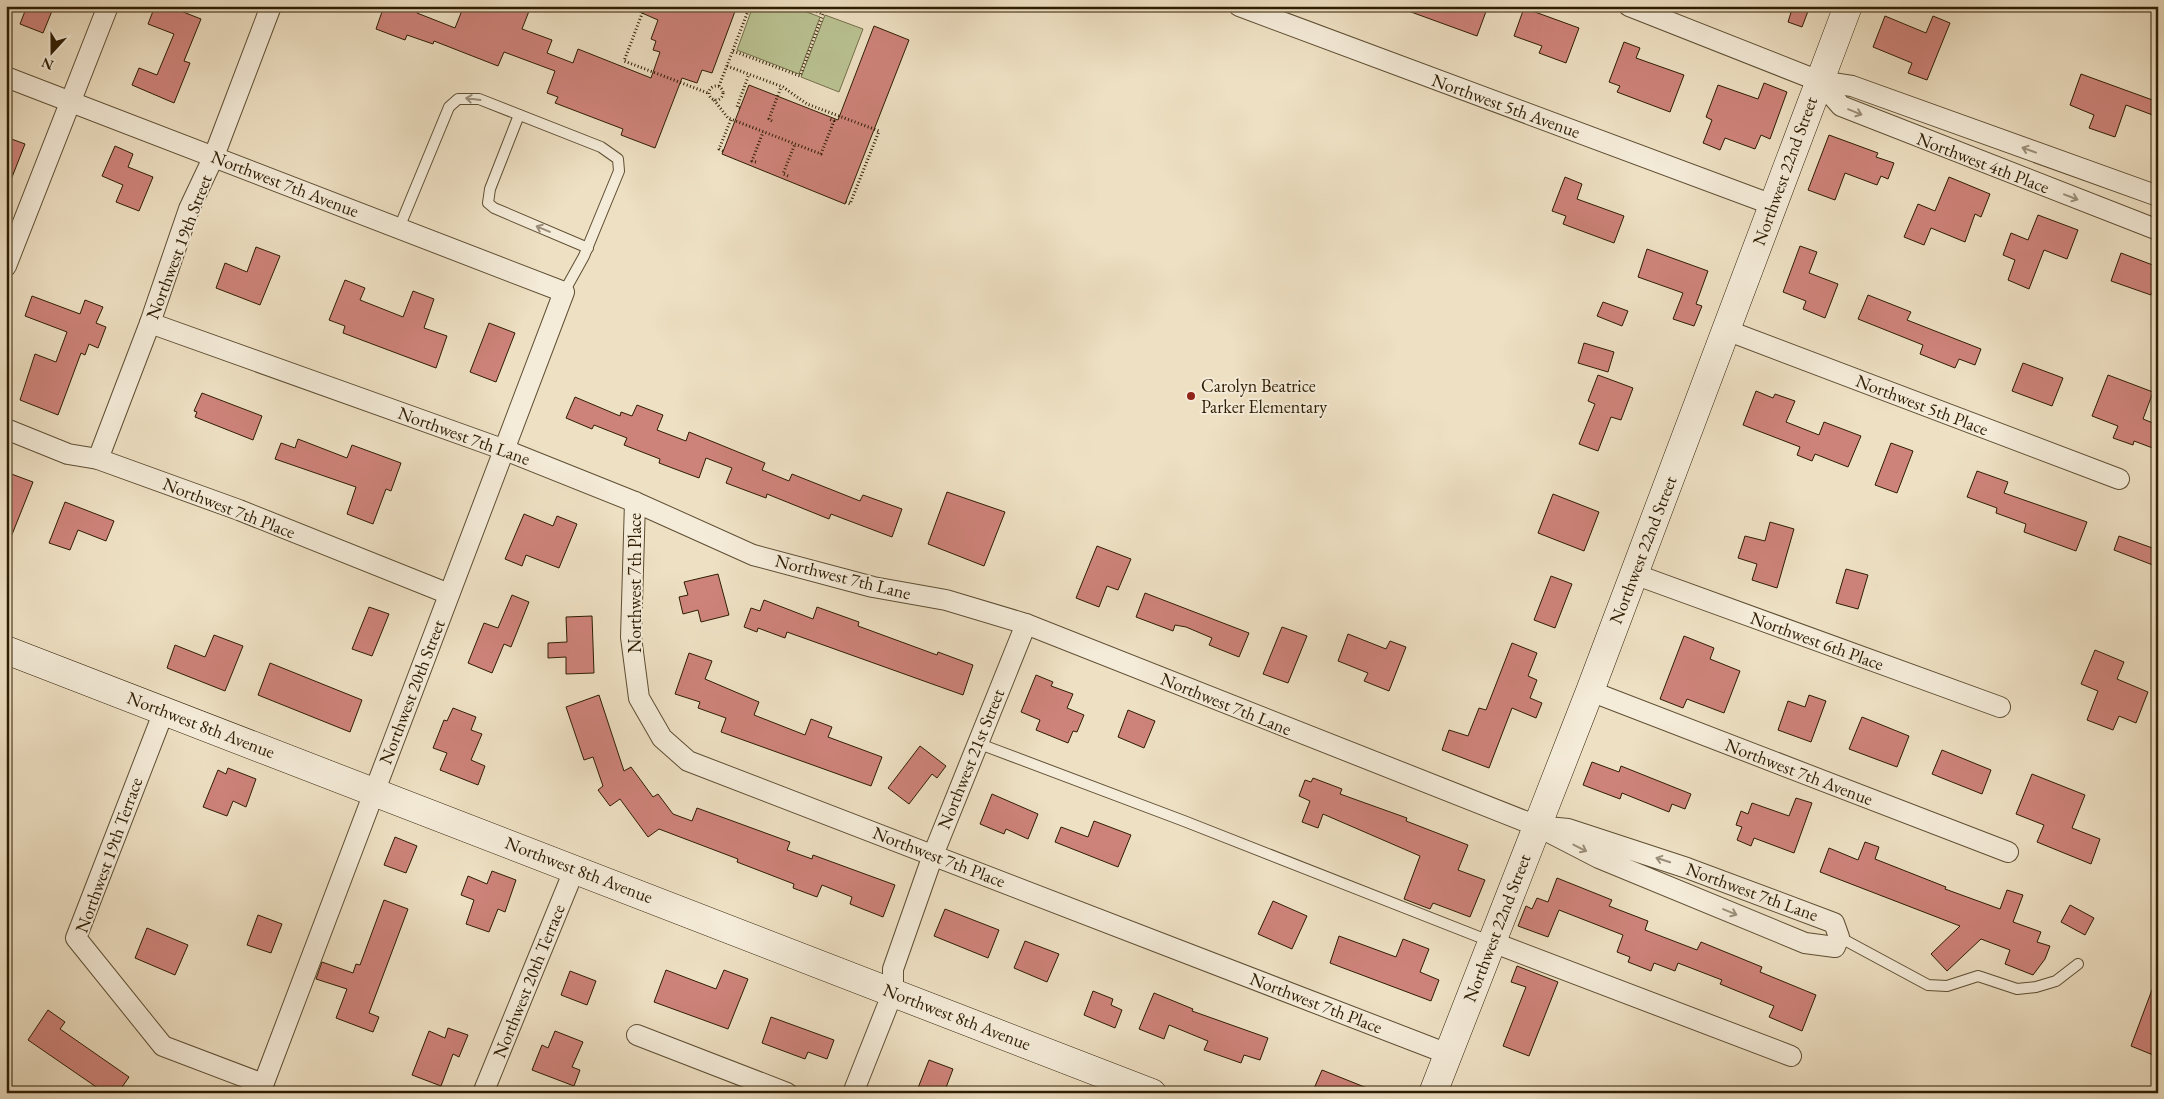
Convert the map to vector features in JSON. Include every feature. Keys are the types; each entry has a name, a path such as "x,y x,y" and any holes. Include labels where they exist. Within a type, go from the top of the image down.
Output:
{"street":[{"path":"6,266 108,6"},
{"name":"Northwest 19th Street","path":"98,459 150,322 189,209 214,156 271,6"},
{"name":"Northwest 5th Avenue","path":"1239,6 1272,12 1773,205"},
{"name":"Northwest 4th Place","path":"1629,6 1819,81 1852,86 2158,196"},
{"name":"Northwest 22nd Street","path":"1433,1093 1590,691 1848,6"},
{"name":"Northwest 7th Avenue","path":"6,77 564,292"},
{"name":"Northwest 4th Place","path":"1819,81 1841,106 2158,230"},
{"name":"Northwest 20th Street","path":"262,1089 564,292"},
{"name":"Northwest 7th Lane","path":"150,322 505,450 635,502 753,555 873,587 946,600 1026,624 1537,826 1599,858 1805,944 1835,947 1838,937 1834,923 1687,868 1568,829 1537,826"},
{"name":"Northwest 5th Place","path":"1726,330 2120,479"},
{"name":"Northwest 7th Place","path":"6,429 68,454 98,459 239,510 449,594"},
{"name":"Northwest 7th Place","path":"635,502 632,637 639,698 662,738 688,761 1448,1054"},
{"name":"Northwest 6th Place","path":"1634,574 2000,707"},
{"name":"Northwest 21st Street","path":"853,1093 893,992 893,969 933,855 1026,624"},
{"name":"Northwest 8th Avenue","path":"6,650 575,868 893,992 1135,1090"},
{"name":"Northwest 7th Avenue","path":"1590,691 2008,852"},
{"name":"Northwest 19th Terrace","path":"164,711 76,938 164,1046 262,1089"},
{"name":"Northwest 20th Terrace","path":"483,1093 575,868"},
{"path":"1492,942 1791,1056"},
{"path":"637,1035 787,1093"}],"lane":[{"path":"399,228 438,130 453,102 458,99 478,99 601,147 618,159 619,171 588,248 564,292"},
{"path":"519,115 490,189 488,203 494,208 588,248"},
{"path":"978,743 1492,942"},
{"path":"1838,937 1928,985 1948,986 1978,976 2017,989 2036,987 2056,981 2078,964"}],"path":[{"path":"645,6 624,61 708,93 731,119 821,154 834,121 829,119"},
{"path":"714,100 720,99 723,95 719,86 750,6"},
{"path":"733,51 800,76 823,14 802,6"},
{"path":"727,66 781,87 807,104 879,131 855,185 850,204 846,202"},
{"path":"740,108 737,107 749,74"},
{"path":"708,93 712,87 719,86"},
{"path":"772,121 769,120 781,87"},
{"path":"723,150 719,149 731,119"},
{"path":"756,162 752,161 762,132"},
{"path":"788,176 783,174 795,144"}],"green space":[{"path":"753,6 791,6 820,17 799,74 737,50"},
{"path":"825,15 863,29 839,92 801,77"}],"building":[{"path":"27,6 54,6 43,33 20,24"},
{"path":"155,6 168,6 201,19 184,61 190,63 174,103 132,85 139,68 157,75 174,34 148,24"},
{"path":"384,6 420,6 417,13 455,28 463,8 469,10 471,6 531,6 522,29 552,40 547,53 573,63 578,49 651,78 660,52 653,50 656,41 651,39 658,20 626,6 737,6 712,73 702,70 697,83 682,78 655,148 621,135 623,129 555,103 558,97 547,93 555,71 504,52 498,66 434,41 433,44 407,35 405,40 376,29"},
{"path":"1401,6 1488,6 1477,36 1400,8"},
{"path":"1793,6 1810,6 1802,27 1788,22"},
{"path":"1524,8 1579,28 1566,63 1539,53 1542,46 1514,36"},
{"path":"1885,16 1926,33 1933,16 1950,23 1927,80 1908,73 1912,63 1873,47"},
{"path":"874,26 909,40 845,204 722,154 749,85 838,120"},
{"path":"1624,42 1640,48 1636,58 1684,75 1670,112 1617,92 1620,86 1609,82"},
{"path":"2081,74 2158,102 2158,117 2126,105 2115,137 2089,128 2094,115 2070,105"},
{"path":"1764,83 1787,92 1770,139 1761,135 1755,149 1725,138 1720,150 1703,143 1712,120 1706,117 1718,85 1758,99"},
{"path":"1829,135 1878,153 1876,157 1894,163 1888,179 1881,176 1877,185 1845,173 1835,200 1808,190"},
{"path":"6,137 25,144 7,190 6,190"},
{"path":"115,146 133,154 128,167 153,177 139,211 116,202 123,185 102,176"},
{"path":"1565,177 1582,184 1577,199 1624,216 1614,243 1563,224 1566,216 1552,211"},
{"path":"1949,177 1990,194 1981,217 1975,214 1965,242 1931,228 1924,245 1904,237 1918,204 1935,211"},
{"path":"2038,215 2078,230 2067,259 2044,250 2029,289 2008,280 2015,260 2003,255 2011,233 2028,240"},
{"path":"1800,246 1817,252 1809,273 1838,284 1825,318 1803,309 1806,301 1783,292"},
{"path":"256,247 280,256 260,305 216,288 225,263 247,272"},
{"path":"1647,249 1708,271 1696,304 1702,306 1694,326 1673,319 1683,293 1638,277"},
{"path":"2121,253 2158,267 2158,285 2155,284 2151,295 2111,281"},
{"path":"345,280 365,288 360,300 403,317 413,291 434,299 424,328 447,336 436,368 343,333 345,326 329,320"},
{"path":"1868,295 1911,312 1907,320 1981,349 1975,365 1959,359 1955,368 1920,354 1923,345 1858,319"},
{"path":"32,296 80,314 85,300 103,307 96,323 106,327 98,348 89,344 85,355 81,353 58,415 20,400 35,354 56,362 67,332 25,316"},
{"path":"1603,302 1628,311 1622,326 1597,316"},
{"path":"489,323 515,333 496,382 470,372"},
{"path":"1584,343 1614,352 1608,372 1578,363"},
{"path":"2023,363 2063,378 2052,406 2012,391"},
{"path":"1598,375 1633,388 1621,420 1611,417 1598,451 1579,444 1595,404 1588,401"},
{"path":"2108,375 2153,392 2143,419 2158,425 2158,450 2134,441 2133,445 2113,438 2118,426 2092,416"},
{"path":"1756,391 1773,398 1775,394 1795,401 1786,422 1819,435 1824,422 1861,436 1848,467 1815,454 1812,461 1797,455 1800,447 1743,425"},
{"path":"202,393 262,416 253,440 195,417 197,412 194,411"},
{"path":"575,397 620,416 621,412 632,416 637,405 663,415 657,430 686,441 689,432 765,463 762,470 789,481 792,474 860,501 863,495 902,509 892,537 831,514 829,519 767,494 766,498 726,483 732,468 706,458 699,478 659,463 660,459 624,445 627,438 594,425 592,429 566,418"},
{"path":"298,439 347,458 352,445 401,463 391,491 386,489 373,524 347,514 356,487 275,459 281,443 295,448"},
{"path":"1891,443 1913,451 1897,493 1875,485"},
{"path":"1977,471 2008,482 2004,493 2087,522 2076,551 2024,532 2026,524 1996,513 1997,508 1967,497"},
{"path":"6,472 33,482 7,547 6,547"},
{"path":"947,492 1005,512 984,566 928,544"},
{"path":"1553,494 1599,512 1584,551 1538,533"},
{"path":"65,502 114,521 106,541 78,530 70,550 49,543"},
{"path":"524,514 553,526 557,516 577,524 559,568 526,555 522,566 505,559"},
{"path":"1770,522 1794,529 1777,588 1752,580 1757,564 1738,558 1745,536 1765,541"},
{"path":"2119,536 2158,550 2158,567 2114,550"},
{"path":"1097,546 1131,559 1118,590 1107,586 1099,607 1076,598"},
{"path":"1846,569 1868,575 1858,609 1836,603"},
{"path":"718,574 729,615 701,622 698,610 683,614 679,597 688,595 684,582"},
{"path":"1551,576 1572,584 1555,628 1534,620"},
{"path":"1145,593 1249,633 1239,657 1209,645 1212,638 1186,627 1175,625 1173,631 1136,617"},
{"path":"512,595 529,602 511,647 504,644 492,673 468,663 484,623 498,628"},
{"path":"764,600 813,619 817,607 859,622 858,626 937,655 938,652 973,665 963,695 787,632 785,638 758,628 757,632 744,627 751,608 760,611"},
{"path":"369,607 389,614 372,656 352,649"},
{"path":"592,616 594,673 566,674 566,657 548,658 548,643 567,642 566,617"},
{"path":"1282,627 1307,636 1288,683 1263,674"},
{"path":"1348,634 1386,649 1390,641 1406,647 1389,691 1364,681 1368,673 1338,661"},
{"path":"214,635 243,646 225,691 167,668 175,645 205,657"},
{"path":"1684,636 1714,648 1710,659 1740,671 1724,713 1687,699 1683,708 1660,699"},
{"path":"1512,643 1537,653 1528,676 1537,680 1530,698 1542,703 1536,718 1512,708 1489,768 1442,750 1449,730 1468,736 1479,708 1486,710"},
{"path":"2095,650 2124,662 2117,679 2148,692 2136,723 2119,716 2113,730 2087,720 2098,691 2081,684"},
{"path":"689,653 712,661 705,679 759,702 754,715 805,735 811,719 832,727 828,737 882,757 871,786 721,732 726,718 698,708 700,702 675,694"},
{"path":"270,663 362,700 350,732 258,695"},
{"path":"1036,675 1053,682 1051,686 1073,694 1067,708 1084,715 1077,732 1073,731 1068,743 1036,730 1040,720 1021,712"},
{"path":"599,695 624,771 631,767 653,797 658,794 673,814 692,821 697,808 790,842 787,850 812,859 813,855 895,885 883,917 850,904 852,897 822,885 817,897 793,888 794,884 737,862 738,859 659,829 648,837 620,799 610,806 598,790 603,786 593,757 584,760 566,707"},
{"path":"1809,695 1826,701 1811,742 1778,730 1788,701 1805,707"},
{"path":"453,708 476,717 471,730 482,734 471,760 485,766 478,785 440,770 447,753 433,748 444,720 447,721"},
{"path":"1128,710 1155,721 1144,748 1118,737"},
{"path":"1862,717 1909,736 1897,767 1849,749"},
{"path":"920,746 946,766 937,778 932,774 909,804 888,788"},
{"path":"1942,750 1991,770 1982,794 1932,774"},
{"path":"1592,762 1619,772 1621,766 1691,794 1685,809 1672,804 1669,812 1622,793 1620,799 1583,785"},
{"path":"228,768 256,779 246,807 233,801 227,816 203,807 218,770 226,774"},
{"path":"2032,774 2085,795 2072,828 2100,839 2091,864 2037,842 2044,825 2016,814"},
{"path":"1313,778 1342,789 1340,794 1407,818 1406,821 1468,845 1458,870 1485,880 1470,917 1433,903 1430,909 1404,899 1420,856 1323,814 1318,828 1302,822 1310,801 1299,796 1305,780 1311,782"},
{"path":"992,794 1038,814 1028,839 1006,829 1004,834 980,824"},
{"path":"1796,798 1812,803 1794,853 1754,838 1751,846 1737,840 1742,827 1736,825 1741,811 1748,814 1752,803 1789,816"},
{"path":"1094,821 1131,835 1118,867 1055,842 1061,827 1088,837"},
{"path":"395,837 417,846 406,873 384,865"},
{"path":"1865,842 1879,847 1875,859 1946,887 1945,889 2000,909 2007,890 2023,895 2013,922 2041,932 2037,942 2050,946 2045,959 2033,975 2005,964 2010,950 1981,939 1947,971 1931,954 1960,926 1820,872 1829,848 1858,860"},
{"path":"492,871 516,880 505,912 498,909 489,932 466,924 474,900 461,895 468,876 487,884"},
{"path":"1557,878 1612,900 1609,906 1648,921 1645,930 1697,950 1701,942 1762,967 1760,972 1816,995 1802,1031 1769,1017 1774,1006 1720,984 1722,980 1678,963 1675,971 1654,963 1651,971 1628,962 1630,957 1617,952 1623,935 1559,910 1548,937 1518,926 1526,906 1532,909 1537,898 1548,902"},
{"path":"384,900 408,909 369,1013 379,1017 373,1032 336,1018 347,989 316,979 322,962 353,973 356,964 360,965"},
{"path":"1273,901 1307,916 1292,949 1258,934"},
{"path":"2070,905 2094,918 2085,935 2061,922"},
{"path":"945,909 999,930 988,958 934,936"},
{"path":"258,915 282,924 271,953 247,945"},
{"path":"147,928 188,945 175,975 135,958"},
{"path":"1339,936 1396,957 1403,939 1429,949 1420,972 1439,980 1431,1001 1330,963"},
{"path":"1025,941 1059,954 1047,982 1014,968"},
{"path":"1517,966 1558,982 1529,1056 1503,1046 1526,987 1511,982"},
{"path":"666,970 716,989 724,970 748,979 728,1029 654,1002"},
{"path":"570,971 596,981 587,1005 561,995"},
{"path":"2156,979 2158,979 2158,1057 2131,1046"},
{"path":"1093,991 1113,999 1111,1005 1122,1010 1115,1028 1084,1015"},
{"path":"1154,993 1193,1009 1192,1011 1268,1038 1260,1060 1244,1055 1241,1063 1204,1050 1208,1041 1169,1025 1164,1039 1139,1029"},
{"path":"48,1010 65,1022 60,1029 129,1077 118,1093 105,1093 28,1040"},
{"path":"771,1017 834,1040 827,1059 808,1052 805,1059 762,1043"},
{"path":"448,1028 468,1035 459,1057 453,1054 441,1086 412,1075 429,1031 445,1038"},
{"path":"555,1031 583,1042 572,1067 580,1070 574,1086 532,1070 542,1045 548,1048"},
{"path":"929,1060 953,1069 944,1093 916,1093"},
{"path":"1322,1070 1377,1092 1377,1093 1312,1093"}],"place":[{"name":"Carolyn Beatrice Parker Elementary","path":"1191,396"}]}
